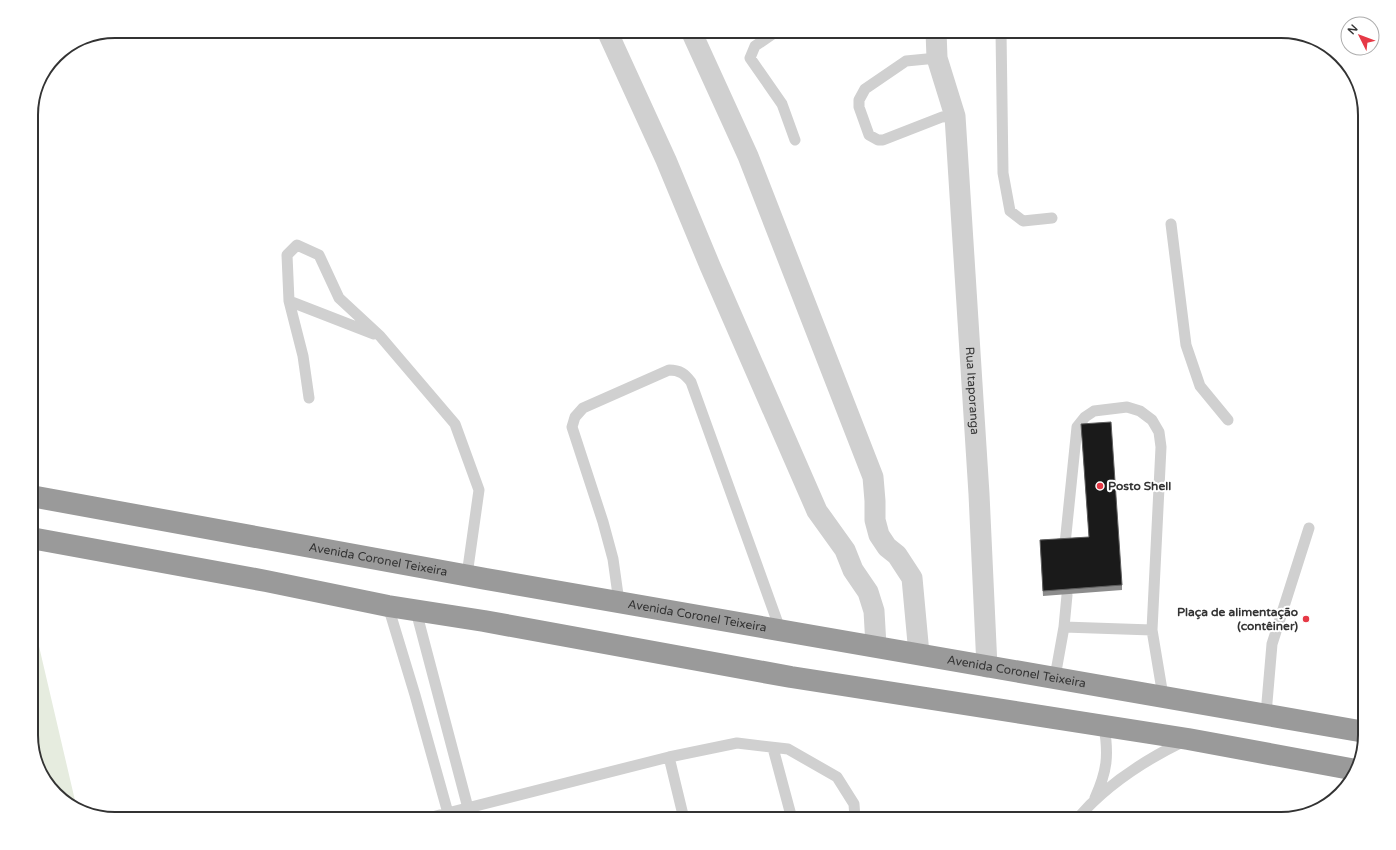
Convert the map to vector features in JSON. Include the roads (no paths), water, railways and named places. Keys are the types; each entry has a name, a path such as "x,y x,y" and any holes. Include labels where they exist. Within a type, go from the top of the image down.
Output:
{"highway":[{"name":"Avenida Coronel Teixeira","path":"38,497 619,602 1358,731"},
{"path":"38,539 259,579 388,606 792,677 1188,739 1350,769"}],"street":[{"path":"610,38 666,160 710,266 817,511 845,550 854,570 868,592 874,611 876,646"},
{"path":"694,38 748,156 873,477 875,520 879,535 887,547 897,555 912,578 919,654"},
{"name":"Rua Itaporanga","path":"936,38 937,58 955,116 979,494 987,667"}],"lane":[{"path":"767,38 755,46 750,58 782,104 795,140"},
{"path":"1002,38 1003,173 1010,211 1023,220 1052,218"},
{"path":"937,58 906,61 865,89 859,100 859,107 869,135 878,140 883,140 942,117 955,116"},
{"path":"1171,224 1186,345 1200,386 1228,420"},
{"path":"309,398 303,356 289,301 287,255 297,245 319,255 339,298 380,336 455,424 479,490 467,575"},
{"path":"289,301 380,336"},
{"path":"619,602 613,559 603,522 572,427 575,417 583,408 669,370 678,370 686,375 691,382 780,629"},
{"path":"1064,544 1077,426 1085,417 1094,411 1127,407 1140,411 1152,420 1159,432 1160,447 1152,630 1163,696"},
{"path":"1266,714 1272,644 1309,528"},
{"path":"1055,677 1064,627 1066,594"},
{"path":"388,606 416,695 448,812"},
{"path":"416,611 468,808"},
{"path":"1064,627 1152,630"},
{"path":"1095,799 1104,778 1108,762 1104,726"},
{"path":"1083,812 1095,799 1146,762 1188,739"},
{"path":"452,812 669,757 737,743 788,749 838,778 854,804 855,812"},
{"path":"773,748 790,812"},
{"path":"669,757 682,812"}],"place":[{"name":"Posto Shell","path":"1100,486"},
{"name":"Plaça de alimentação (contêiner)","path":"1306,619"}]}
